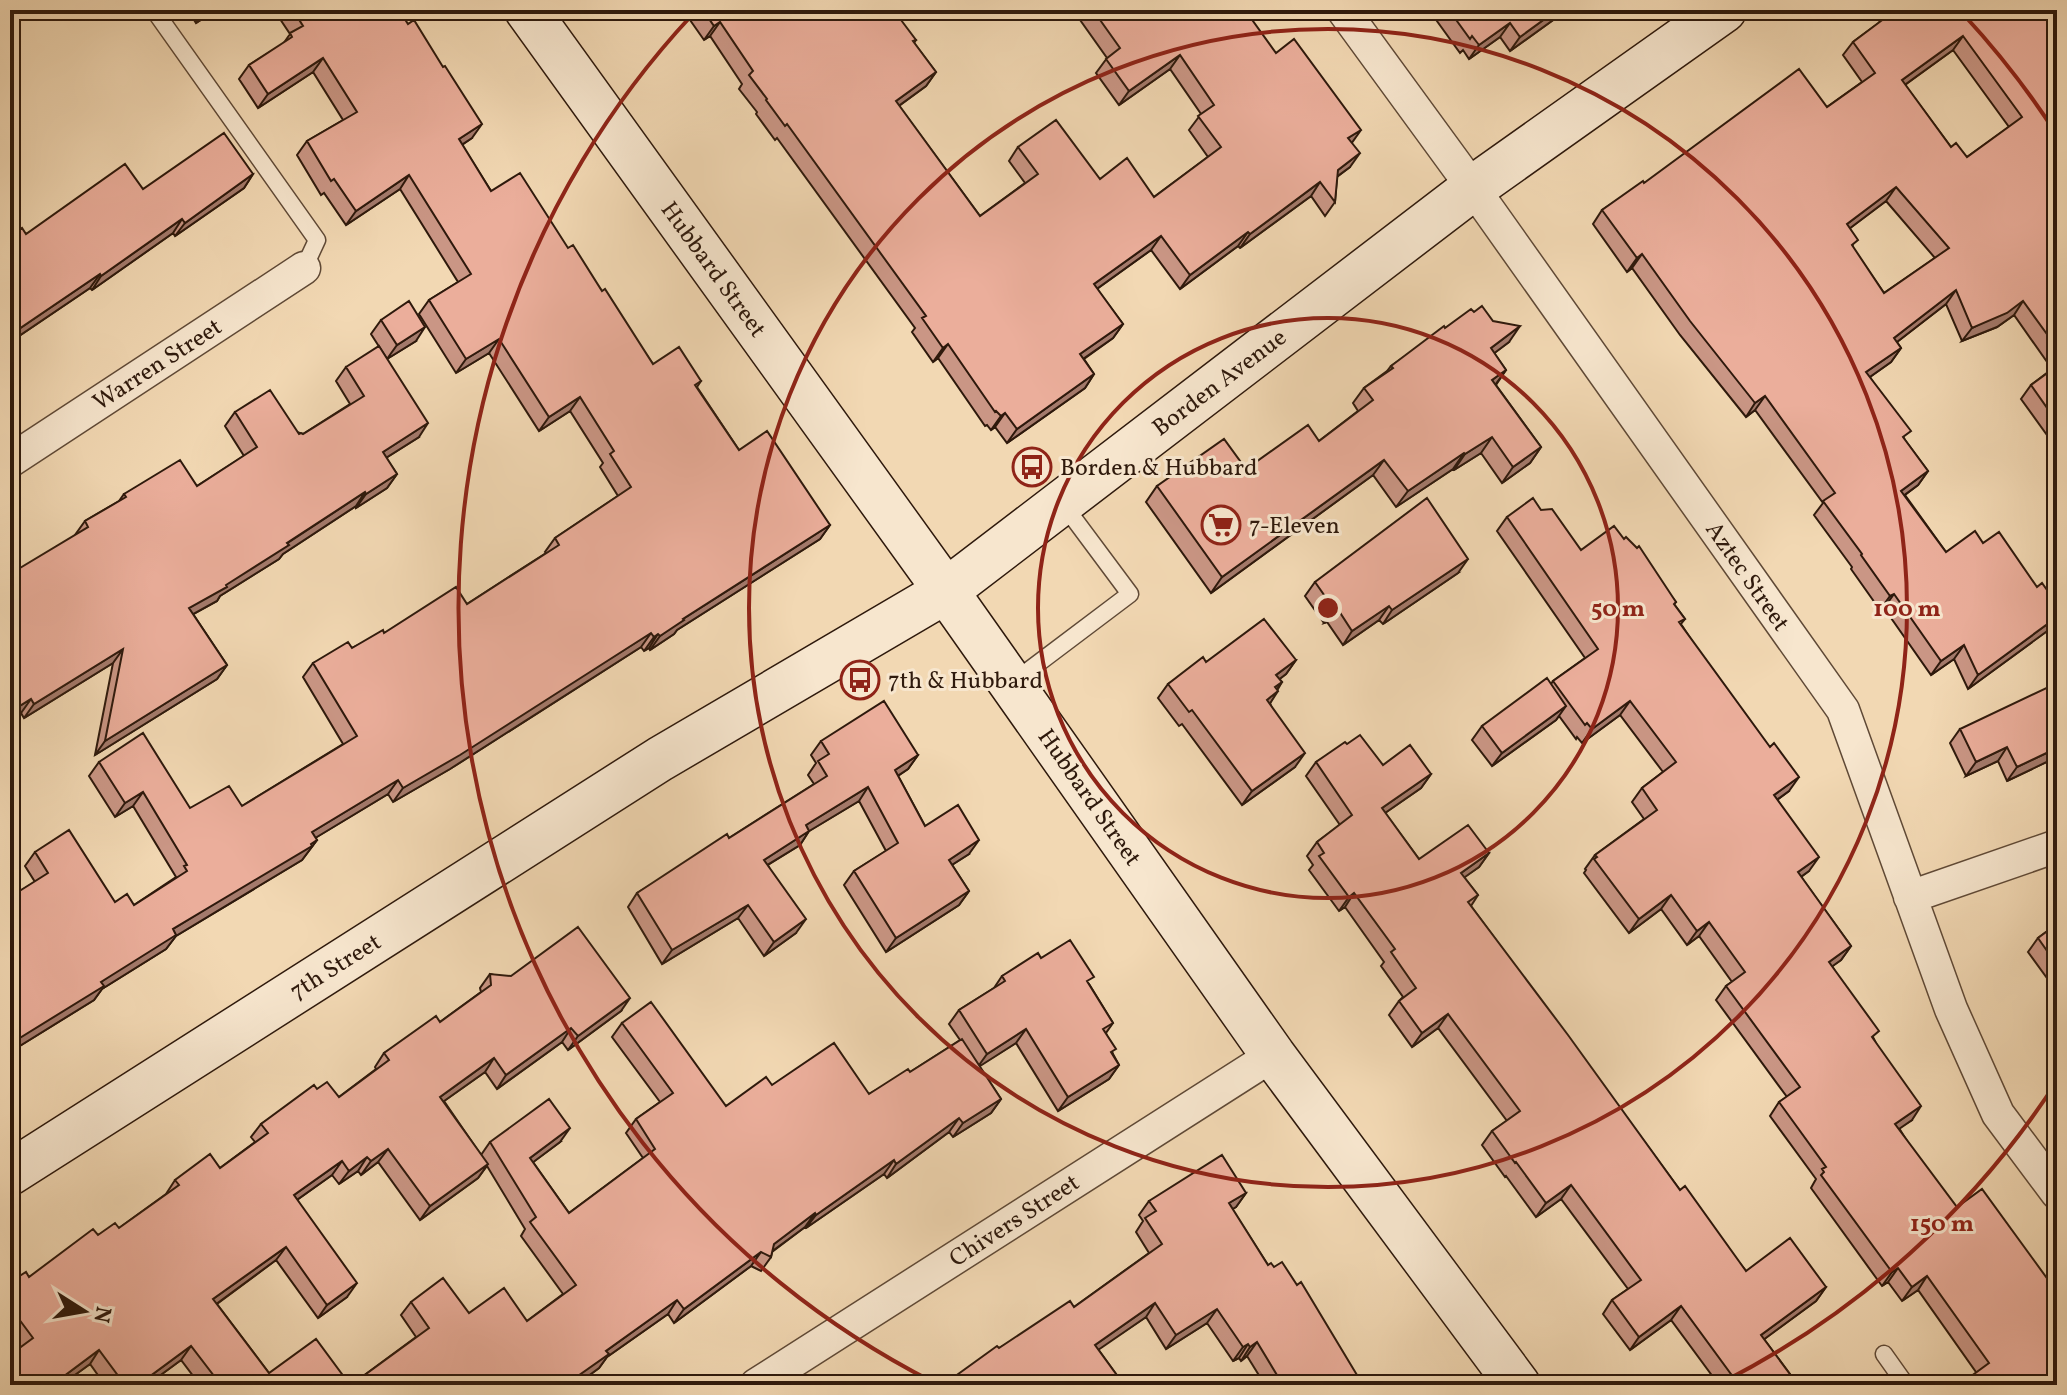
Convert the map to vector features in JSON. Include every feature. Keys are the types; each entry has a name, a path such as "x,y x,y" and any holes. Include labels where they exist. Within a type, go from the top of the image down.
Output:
{"street":[{"name":"Hubbard Street","path":"527,10 946,591 1273,1055 1518,1385"},
{"name":"Aztec Street","path":"1343,10 1843,710 1951,1009 1998,1114 2057,1193"},
{"name":"Borden Avenue","path":"660,759 946,591 1473,188 1724,10"},
{"name":"Warren Street","path":"10,461 304,268"},
{"name":"7th Street","path":"10,1173 660,759"},
{"path":"1910,897 2057,846"},
{"name":"Chivers Street","path":"756,1385 1273,1055"}],"lane":[{"path":"154,10 317,240 304,268"},
{"path":"1011,684 1130,594 1062,502"},
{"path":"1884,1354 1906,1385"}],"building":[{"path":"293,10 399,10 408,24 414,20 482,124 459,139 491,191 520,173 568,248 573,245 602,291 605,289 653,364 679,347 701,381 695,385 739,450 767,431 830,525 660,636 654,637 651,633 460,755 403,788 398,780 312,832 317,840 312,846 173,929 176,935 101,982 104,986 10,1044 10,897 48,873 35,852 69,830 115,902 127,894 134,905 187,871 184,866 187,865 143,792 125,803 99,762 143,733 190,808 229,786 242,806 357,736 313,663 348,642 352,648 383,630 384,633 456,587 467,604 559,545 555,538 631,487 610,454 614,451 580,397 549,417 499,339 466,359 429,300 471,274 409,175 356,211 334,179 331,181 307,141 357,112 323,58 268,94 249,65 292,37 290,33 303,26"},
{"path":"703,10 877,10 884,19 895,12 936,72 896,101 980,216 1038,174 1018,147 1056,120 1100,179 1127,158 1154,197 1221,147 1198,116 1214,105 1180,55 1129,91 1106,59 1120,48 1093,10 1203,10 1208,18 1220,10 1245,10 1276,53 1294,39 1361,130 1348,138 1360,153 1338,170 1335,202 1320,182 1190,275 1161,236 1094,284 1123,324 1080,354 1094,374 1017,429 1005,413 1001,416 995,412 948,344 943,348 922,318 926,316 787,124 785,126 766,100 749,75 753,71 720,22 714,26"},
{"path":"1449,10 1557,10 1520,37 1510,23 1479,45 1472,36 1470,39"},
{"path":"1891,10 2043,10 2057,29 2057,348 2023,301 2007,313 1972,328 1956,290 1894,338 1901,348 1866,372 1911,431 1903,437 1928,471 1901,491 1946,552 1975,531 1983,543 1999,532 2037,587 2042,583 2057,604 2057,617 1978,675 1964,645 1941,661 1894,594 1890,596 1823,501 1835,493 1765,396 1755,403 1642,254 1637,258 1602,210 1644,183 1799,69 1827,107 1875,73 1853,42 1893,12","holes":["1963,36 2022,117 1967,157 1956,143 1951,147 1902,80","1896,187 1949,248 1884,293 1852,245 1858,240 1847,224"]},
{"path":"224,133 253,174 185,223 182,219 10,335 10,236 22,228 26,234 125,164 143,189"},
{"path":"409,301 425,327 397,345 381,320"},
{"path":"1482,306 1493,321 1520,326 1491,348 1506,370 1492,380 1541,447 1513,467 1492,437 1408,491 1384,460 1222,577 1157,486 1224,439 1246,469 1308,425 1319,441 1373,400 1364,388 1444,326 1471,309 1474,312"},
{"path":"379,346 428,423 383,452 397,474 287,543 289,545 227,587 189,608 227,665 105,741 123,649 34,704 31,699 10,712 10,574 88,527 85,521 180,460 197,486 257,447 235,412 270,390 299,434 303,434 364,396 346,367"},
{"path":"2057,366 2057,422 2031,385"},
{"path":"1427,498 1468,559 1392,610 1389,606 1352,631 1315,582"},
{"path":"1533,498 1541,510 1552,509 1581,550 1614,526 1624,539 1626,537 1637,548 1639,546 1685,619 1679,622 1770,747 1774,743 1799,777 1774,795 1819,857 1798,872 1851,946 1829,962 1879,1031 1872,1037 1921,1106 1895,1124 1957,1207 1982,1189 2057,1292 2057,1385 1959,1385 1989,1363 1927,1276 1912,1287 1898,1268 1892,1272 1821,1175 1826,1167 1779,1102 1800,1087 1726,986 1745,972 1709,922 1697,931 1671,895 1639,919 1594,859 1597,857 1595,855 1657,810 1642,788 1676,762 1630,701 1592,729 1587,723 1585,725 1553,681 1598,649 1507,517"},
{"path":"1264,619 1296,660 1276,675 1282,682 1275,687 1278,691 1267,700 1305,753 1252,791 1192,710 1189,712 1168,684 1203,657 1206,662"},
{"path":"1547,678 1566,706 1502,753 1482,726"},
{"path":"2057,683 2057,748 2017,767 2007,747 1976,762 1960,729"},
{"path":"884,701 918,755 895,770 925,826 958,805 979,840 949,860 969,891 896,938 854,871 898,843 868,787 806,825 809,831 764,860 806,919 774,942 748,905 672,950 637,893 727,834 729,838 827,776 818,761 829,754 821,741"},
{"path":"1360,735 1383,765 1410,745 1431,774 1382,808 1419,859 1468,825 1489,853 1461,873 1478,895 1468,902 1680,1190 1685,1186 1746,1271 1790,1238 1826,1287 1761,1335 1798,1385 1739,1385 1681,1306 1639,1337 1612,1300 1641,1280 1571,1185 1546,1203 1515,1163 1492,1131 1520,1111 1448,1014 1422,1033 1399,1001 1416,988 1391,952 1395,949 1354,893 1349,897 1319,856 1324,853 1317,842 1352,815 1316,762"},
{"path":"2057,924 2057,965 2038,938"},
{"path":"578,927 630,998 578,1036 571,1028 506,1075 494,1058 440,1097 488,1164 430,1206 388,1149 371,1161 367,1157 349,1171 342,1161 294,1195 357,1283 327,1305 286,1247 213,1299 269,1373 316,1339 350,1385 221,1385 191,1346 138,1385 125,1385 99,1350 52,1385 26,1385 10,1363 10,1355 33,1338 10,1307 10,1275 18,1277 26,1272 29,1277 93,1229 98,1235 115,1223 119,1228 179,1185 175,1180 210,1154 220,1168 268,1133 261,1124 314,1085 317,1089 327,1082 339,1097 389,1060 384,1053 436,1016 440,1022 491,985 490,974 511,976"},
{"path":"1070,940 1094,977 1087,981 1113,1023 1103,1029 1116,1049 1111,1052 1119,1065 1068,1097 1026,1029 987,1054 959,1010 1005,981 1002,976 1038,953 1041,958"},
{"path":"651,1002 726,1106 766,1077 772,1085 834,1043 869,1094 962,1039 1001,1099 963,1123 959,1118 896,1164 894,1160 815,1213 774,1244 771,1257 761,1252 684,1309 677,1300 565,1385 351,1385 429,1328 411,1302 443,1278 469,1313 504,1288 527,1321 576,1285 530,1222 536,1217 490,1142 549,1099 570,1128 530,1158 569,1213 655,1149 636,1119 673,1093 622,1023"},
{"path":"1222,1155 1246,1193 1229,1203 1268,1265 1271,1263 1274,1267 1282,1262 1297,1285 1301,1282 1363,1385 1283,1385 1257,1342 1243,1347 1217,1309 1176,1335 1155,1303 1095,1345 1124,1385 1040,1385 1037,1382 1033,1385 943,1385 997,1346 999,1348 1070,1301 1074,1307 1162,1244 1145,1218 1156,1211 1149,1201"}],"place":[{"name":"Borden & Hubbard","path":"1032,467"},
{"name":"7-Eleven","path":"1221,525"},
{"name":"7th & Hubbard","path":"860,680"}]}
